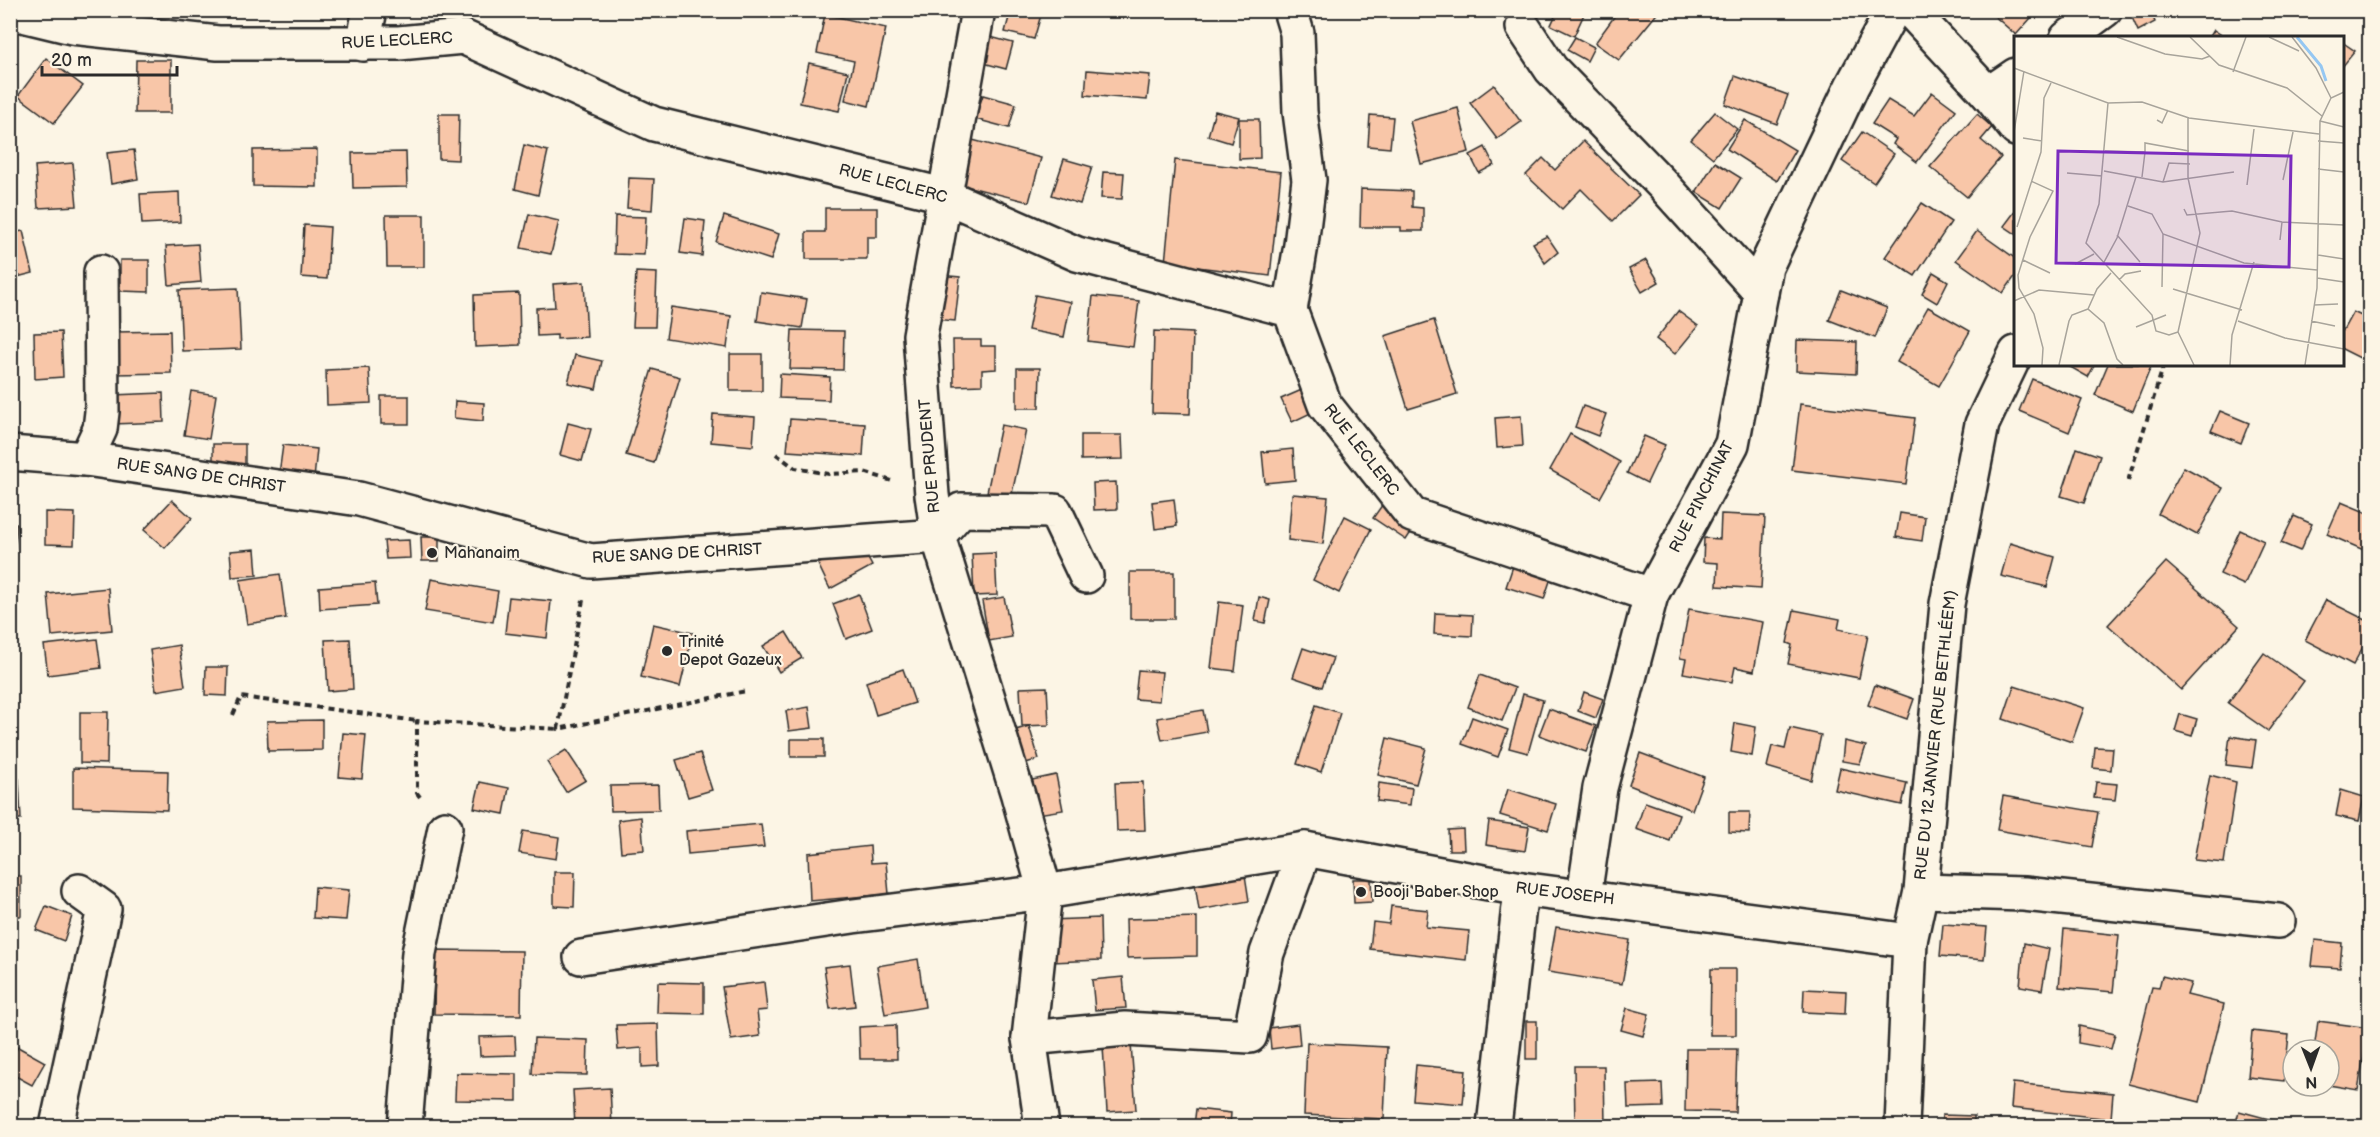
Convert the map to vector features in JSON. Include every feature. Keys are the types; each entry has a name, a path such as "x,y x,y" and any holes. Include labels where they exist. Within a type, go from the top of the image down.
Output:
{"street":[{"path":"363,44 370,10"},
{"name":"RUE PRUDENT","path":"978,10 943,195 920,336 932,495 938,536 1018,795 1045,892"},
{"path":"1290,10 1297,33 1300,112 1309,180 1290,310"},
{"name":"RUE PINCHINAT","path":"1584,896 1599,788 1652,595 1732,444 1766,267 1852,86 1893,10"},
{"path":"1910,10 1988,94 2014,126"},
{"path":"2070,36 2105,10"},
{"name":"RUE LECLERC","path":"10,12 72,27 218,43 363,44 463,38 654,124 943,195 1077,254 1290,310 1324,405 1412,515 1652,595"},
{"path":"1523,27 1551,69 1665,187 1761,293"},
{"path":"1988,94 2014,76"},
{"path":"86,459 100,429 102,412 101,272"},
{"name":"RUE DU 12 JANVIER (RUE BETHLÉEM)","path":"1902,1126 1910,941 1921,891 1947,604 1982,424 2014,357"},
{"name":"RUE SANG DE CHRIST","path":"10,453 86,459 359,499 591,561 938,536"},
{"path":"938,536 961,510 1055,511 1086,576"},
{"path":"405,1126 419,953 445,828"},
{"path":"1029,1038 1125,1029 1250,1036 1267,953 1305,849"},
{"name":"RUE JOSEPH","path":"581,957 853,916 1045,892 1305,849 1521,889 1910,941"},
{"path":"1494,1126 1521,889"},
{"path":"57,1126 104,909 79,891"},
{"path":"1921,891 2024,894 2278,921"},
{"path":"1042,1126 1029,1038 1045,892"}],"path":[{"path":"2128,481 2163,366"},
{"path":"776,454 795,468 829,474 864,472 932,495"},
{"path":"558,729 591,561"},
{"path":"233,715 241,697 417,721 558,729 746,691"},
{"path":"417,721 417,793 445,828"}],"building":[{"path":"440,10 467,10 466,20 439,15"},
{"path":"1011,10 1027,10 1041,15 1034,39 1005,32"},
{"path":"1558,10 1576,10 1584,14 1574,36 1551,25"},
{"path":"1619,10 1660,10 1619,60 1595,43"},
{"path":"1993,10 2038,10 2016,35 1991,13"},
{"path":"2140,10 2150,10 2155,22 2138,31 2131,15"},
{"path":"825,14 886,28 869,106 845,100 854,61 817,53"},
{"path":"2214,30 2223,36 2210,36"},
{"path":"983,35 1013,43 1006,69 976,61"},
{"path":"1575,37 1594,47 1587,61 1567,50"},
{"path":"2344,43 2355,51 2344,65"},
{"path":"46,58 83,86 54,123 18,96"},
{"path":"136,60 171,60 171,113 135,113"},
{"path":"809,63 848,72 839,111 800,103"},
{"path":"1087,70 1150,75 1147,100 1085,95"},
{"path":"1735,76 1788,95 1777,124 1725,104"},
{"path":"1494,85 1521,122 1497,139 1470,103"},
{"path":"1932,92 1956,110 1917,162 1893,144 1896,139 1872,124 1888,100 1914,116"},
{"path":"983,95 1016,104 1009,128 975,119"},
{"path":"1458,108 1469,152 1421,164 1410,121"},
{"path":"1215,111 1239,117 1231,143 1208,136"},
{"path":"1715,112 1737,129 1713,158 1691,140"},
{"path":"439,114 459,114 458,160 439,159"},
{"path":"1977,114 1992,127 1981,140 2001,157 1967,197 1930,167"},
{"path":"1370,115 1393,117 1390,148 1368,146"},
{"path":"1239,119 1259,119 1260,158 1239,159"},
{"path":"1745,120 1795,150 1777,181 1727,149"},
{"path":"1862,132 1894,154 1874,183 1842,161"},
{"path":"961,137 1041,158 1029,202 950,182"},
{"path":"1583,141 1639,195 1613,221 1581,189 1562,209 1526,175 1543,158 1555,170"},
{"path":"524,145 548,151 538,195 515,189"},
{"path":"1485,147 1494,165 1479,173 1470,155"},
{"path":"317,149 317,187 253,186 253,150"},
{"path":"134,150 138,179 111,184 107,153"},
{"path":"406,152 407,187 353,188 352,153"},
{"path":"1064,159 1092,167 1080,204 1052,195"},
{"path":"1175,160 1281,172 1270,276 1165,263"},
{"path":"1715,162 1741,178 1722,208 1696,192"},
{"path":"73,163 77,206 38,208 35,166"},
{"path":"1103,172 1124,173 1122,199 1101,198"},
{"path":"629,178 654,179 652,210 627,208"},
{"path":"1361,189 1412,191 1412,207 1423,208 1423,231 1401,231 1401,227 1360,227"},
{"path":"179,192 180,222 142,224 140,194"},
{"path":"2370,192 2370,217 2363,215"},
{"path":"1922,203 1951,222 1915,276 1885,257"},
{"path":"825,208 877,208 877,237 867,237 867,259 806,259 806,232 825,232"},
{"path":"2014,213 2014,233 2004,226"},
{"path":"529,214 559,221 551,254 521,248"},
{"path":"386,215 424,215 424,267 387,267"},
{"path":"615,216 646,217 644,255 614,254"},
{"path":"724,216 779,234 771,260 716,242"},
{"path":"685,218 705,221 702,256 680,253"},
{"path":"304,225 330,227 327,279 301,277"},
{"path":"23,231 33,273 13,278 10,233"},
{"path":"1977,231 2014,258 2014,278 2003,293 1956,260"},
{"path":"1547,236 1558,252 1545,263 1533,243"},
{"path":"198,244 201,282 169,285 166,246"},
{"path":"120,260 149,260 149,292 120,291"},
{"path":"1646,260 1659,282 1642,292 1629,269"},
{"path":"636,272 657,273 655,327 633,327"},
{"path":"1933,272 1948,281 1937,303 1922,294"},
{"path":"939,275 960,277 955,321 934,319"},
{"path":"584,282 587,337 557,339 557,335 537,336 536,308 555,307 553,284"},
{"path":"238,288 241,349 182,351 179,290"},
{"path":"1841,290 1887,308 1875,338 1829,320"},
{"path":"761,292 807,299 802,328 757,321"},
{"path":"519,293 520,345 475,347 474,295"},
{"path":"1035,295 1071,302 1064,337 1028,330"},
{"path":"1093,296 1139,301 1133,347 1088,341"},
{"path":"671,307 731,316 727,348 666,338"},
{"path":"1928,307 1970,331 1939,386 1897,362"},
{"path":"1678,311 1698,326 1675,354 1656,339"},
{"path":"2353,312 2370,320 2370,363 2344,350 2344,328"},
{"path":"1434,320 1457,394 1408,409 1385,336"},
{"path":"792,330 844,331 843,370 790,369"},
{"path":"170,331 171,373 115,374 115,332"},
{"path":"1154,331 1193,333 1190,414 1152,413"},
{"path":"61,332 63,377 35,379 34,333"},
{"path":"953,340 981,340 981,346 996,346 996,369 982,370 982,385 954,386"},
{"path":"1797,340 1857,342 1856,374 1796,371"},
{"path":"730,354 762,354 762,391 730,391"},
{"path":"575,355 602,361 596,389 568,383"},
{"path":"2069,366 2094,366 2088,377"},
{"path":"2107,366 2151,366 2133,411 2095,395"},
{"path":"369,368 371,403 327,405 326,370"},
{"path":"1017,368 1040,368 1039,408 1017,408"},
{"path":"652,369 680,377 654,463 626,455"},
{"path":"780,374 830,377 829,400 779,398"},
{"path":"2032,379 2082,400 2069,432 2019,411"},
{"path":"1304,389 1315,411 1292,422 1281,399"},
{"path":"191,391 216,395 209,439 184,435"},
{"path":"163,393 164,422 113,424 112,395"},
{"path":"381,396 409,396 409,424 381,424"},
{"path":"455,401 484,403 483,421 454,418"},
{"path":"1800,404 1915,418 1906,484 1792,470"},
{"path":"1583,406 1606,414 1598,436 1575,427"},
{"path":"2220,411 2249,423 2241,443 2211,431"},
{"path":"713,414 755,417 753,446 711,442"},
{"path":"1521,416 1523,446 1497,448 1495,418"},
{"path":"790,419 865,424 863,456 787,451"},
{"path":"568,423 591,429 582,461 560,455"},
{"path":"1001,425 1026,430 1009,507 985,502"},
{"path":"1570,434 1620,462 1600,498 1550,470"},
{"path":"1081,435 1122,435 1123,459 1081,460"},
{"path":"1644,436 1665,445 1647,483 1627,473"},
{"path":"213,444 245,444 245,473 213,473"},
{"path":"283,445 317,449 314,479 279,474"},
{"path":"2077,448 2100,456 2084,503 2061,496"},
{"path":"1293,449 1295,480 1265,483 1262,452"},
{"path":"2184,467 2223,488 2197,535 2158,514"},
{"path":"1116,482 1117,509 1094,510 1093,483"},
{"path":"1395,487 1427,508 1406,540 1373,518"},
{"path":"1292,494 1328,497 1323,544 1288,540"},
{"path":"1174,499 1177,526 1155,529 1152,502"},
{"path":"172,500 192,518 165,548 144,530"},
{"path":"2341,502 2370,514 2370,543 2366,551 2327,534"},
{"path":"45,512 75,513 74,545 45,544"},
{"path":"1900,513 1925,517 1922,541 1896,537"},
{"path":"1721,514 1765,516 1761,589 1717,586 1718,563 1703,562 1704,538 1720,539"},
{"path":"1345,516 1371,529 1339,593 1313,580"},
{"path":"2294,516 2312,524 2300,551 2281,543"},
{"path":"10,523 17,524 14,557 10,556"},
{"path":"2240,530 2264,541 2244,585 2220,574"},
{"path":"421,537 439,537 439,561 422,561"},
{"path":"409,540 410,558 386,559 384,541"},
{"path":"859,542 872,566 830,589 818,564"},
{"path":"2010,543 2055,557 2047,587 2001,576"},
{"path":"1519,548 1557,560 1544,599 1506,587"},
{"path":"255,549 257,575 232,577 230,551"},
{"path":"995,553 997,595 974,596 972,554"},
{"path":"2166,562 2239,626 2181,690 2108,625"},
{"path":"1130,572 1174,572 1174,619 1130,619"},
{"path":"280,574 286,618 247,624 240,580"},
{"path":"431,579 498,591 493,622 425,611"},
{"path":"375,583 377,605 320,609 319,587"},
{"path":"108,588 112,630 52,636 48,594"},
{"path":"859,594 872,629 846,639 833,604"},
{"path":"509,597 551,601 547,638 505,633"},
{"path":"1004,597 1012,637 989,641 982,601"},
{"path":"1259,597 1270,600 1265,623 1255,621"},
{"path":"2326,600 2370,622 2370,634 2353,665 2305,640"},
{"path":"1219,602 1243,605 1235,671 1211,668"},
{"path":"1689,609 1763,622 1754,671 1735,667 1732,682 1683,673 1686,659 1680,658"},
{"path":"1794,610 1840,619 1838,629 1868,635 1859,678 1788,664 1792,645 1787,643"},
{"path":"1435,613 1473,615 1472,636 1434,634"},
{"path":"653,624 693,633 680,687 641,677"},
{"path":"786,632 802,658 779,672 763,646"},
{"path":"97,639 101,668 48,675 44,645"},
{"path":"350,639 353,689 328,691 325,640"},
{"path":"179,645 185,686 156,691 150,650"},
{"path":"1303,648 1333,658 1322,687 1293,677"},
{"path":"2264,653 2304,681 2268,731 2228,703"},
{"path":"206,667 228,667 227,696 205,695"},
{"path":"903,669 915,703 876,715 866,682"},
{"path":"1138,670 1162,672 1159,701 1135,699"},
{"path":"1480,675 1515,688 1502,721 1468,707"},
{"path":"1875,685 1914,699 1907,719 1868,705"},
{"path":"2014,686 2084,708 2072,742 2003,719"},
{"path":"1047,687 1049,725 1022,726 1020,688"},
{"path":"1584,692 1603,699 1596,718 1578,711"},
{"path":"1523,694 1543,700 1528,753 1509,748"},
{"path":"1316,705 1340,713 1321,772 1297,764"},
{"path":"809,707 812,728 789,731 786,711"},
{"path":"1549,709 1596,726 1586,752 1539,735"},
{"path":"1203,710 1207,732 1162,740 1157,718"},
{"path":"80,712 108,712 107,764 80,763"},
{"path":"2180,714 2197,719 2192,736 2175,731"},
{"path":"1472,717 1508,730 1498,757 1462,744"},
{"path":"322,720 322,750 268,751 267,721"},
{"path":"1735,723 1756,727 1752,756 1731,752"},
{"path":"1029,726 1039,759 1013,767 1003,734"},
{"path":"1790,728 1821,735 1811,780 1767,767 1772,746 1785,749"},
{"path":"343,733 366,735 362,779 339,777"},
{"path":"2230,736 2256,740 2252,768 2226,765"},
{"path":"1387,738 1426,748 1416,784 1378,775"},
{"path":"791,739 824,739 824,757 791,757"},
{"path":"1844,741 1866,746 1860,764 1842,761"},
{"path":"2095,747 2113,748 2111,770 2093,768"},
{"path":"566,750 586,780 566,792 547,762"},
{"path":"700,753 712,790 688,797 676,760"},
{"path":"1640,753 1704,777 1692,810 1629,785"},
{"path":"73,768 168,771 167,810 73,807"},
{"path":"1840,768 1907,783 1902,805 1835,790"},
{"path":"1056,775 1063,810 1038,814 1032,780"},
{"path":"2210,775 2236,782 2224,863 2194,860"},
{"path":"10,779 19,779 21,819 10,819"},
{"path":"480,782 509,788 504,814 474,808"},
{"path":"1143,782 1145,830 1117,831 1115,783"},
{"path":"2096,782 2117,784 2115,800 2094,798"},
{"path":"1379,783 1412,788 1410,805 1377,801"},
{"path":"658,785 659,810 611,811 610,786"},
{"path":"1508,789 1556,804 1548,830 1500,815"},
{"path":"2341,790 2364,797 2359,821 2336,816"},
{"path":"2003,796 2098,812 2092,847 1997,830"},
{"path":"1645,802 1679,814 1670,841 1636,829"},
{"path":"1729,812 1750,812 1749,833 1729,832"},
{"path":"641,817 644,850 621,852 618,820"},
{"path":"1489,821 1529,827 1525,851 1486,845"},
{"path":"761,824 764,847 688,854 686,831"},
{"path":"1463,829 1464,850 1449,850 1448,830"},
{"path":"523,831 559,837 556,859 519,853"},
{"path":"870,846 871,863 886,862 889,894 810,901 808,853"},
{"path":"554,872 575,872 574,907 554,906"},
{"path":"1245,875 1249,901 1199,910 1195,884"},
{"path":"10,876 21,876 21,916 10,916"},
{"path":"1353,879 1371,879 1372,902 1354,903"},
{"path":"315,887 349,890 346,920 313,918"},
{"path":"46,906 72,916 64,941 36,930"},
{"path":"1391,906 1428,910 1426,927 1469,931 1466,960 1370,949 1373,922 1389,924"},
{"path":"1197,917 1197,956 1127,958 1126,919"},
{"path":"1100,918 1101,960 1051,962 1050,920"},
{"path":"1943,924 1987,927 1984,960 1940,956"},
{"path":"1556,927 1630,940 1622,984 1548,972"},
{"path":"2064,929 2119,935 2113,992 2059,987"},
{"path":"2315,940 2342,943 2340,968 2312,966"},
{"path":"2024,943 2049,949 2042,990 2020,986"},
{"path":"435,950 522,951 521,1015 434,1014"},
{"path":"918,959 925,1007 885,1014 877,966"},
{"path":"850,964 855,1006 830,1009 824,967"},
{"path":"1711,969 1736,969 1736,1035 1710,1035"},
{"path":"2162,976 2191,983 2187,995 2224,1004 2200,1102 2128,1084 2152,987 2159,988"},
{"path":"1123,977 1126,1008 1095,1010 1092,980"},
{"path":"658,982 704,983 704,1014 657,1013"},
{"path":"764,982 767,1010 757,1011 760,1036 731,1040 722,987"},
{"path":"1804,989 1846,991 1845,1014 1803,1012"},
{"path":"1627,1008 1649,1014 1643,1036 1621,1030"},
{"path":"1526,1021 1537,1021 1537,1059 1526,1059"},
{"path":"2318,1021 2369,1028 2358,1090 2341,1087 2341,1038 2316,1038"},
{"path":"658,1024 659,1066 642,1067 642,1048 618,1050 616,1025"},
{"path":"1298,1024 1300,1045 1271,1049 1269,1028"},
{"path":"896,1025 897,1059 860,1059 859,1027"},
{"path":"2079,1026 2115,1034 2111,1049 2078,1043"},
{"path":"2252,1031 2289,1035 2289,1038 2281,1038 2281,1081 2248,1077"},
{"path":"515,1036 516,1055 480,1056 479,1037"},
{"path":"534,1038 588,1040 587,1075 532,1074"},
{"path":"1307,1043 1387,1047 1384,1119 1304,1115"},
{"path":"1131,1044 1136,1110 1107,1112 1103,1046"},
{"path":"18,1047 45,1062 32,1085 10,1073 10,1060"},
{"path":"1686,1049 1737,1049 1735,1112 1685,1111"},
{"path":"1416,1065 1466,1070 1463,1104 1413,1100"},
{"path":"1574,1066 1604,1066 1605,1126 1575,1126"},
{"path":"456,1073 517,1074 517,1101 455,1100"},
{"path":"1662,1083 1663,1107 1628,1108 1627,1084"},
{"path":"2013,1083 2113,1093 2111,1119 2011,1108"},
{"path":"610,1088 612,1126 575,1126 573,1090"},
{"path":"1196,1109 1231,1113 1230,1126 1194,1126"},
{"path":"2239,1111 2280,1122 2279,1126 2235,1126"},
{"path":"1942,1115 1974,1116 1974,1126 1941,1126"},
{"path":"1042,1120 1042,1126 991,1126 991,1121"},
{"path":"351,1121 352,1126 326,1125"}],"place":[{"name":"Mahanaim","path":"432,553"},
{"name":"Trinité Depot Gazeux","path":"667,651"},
{"name":"Booji Baber Shop","path":"1361,892"}]}
